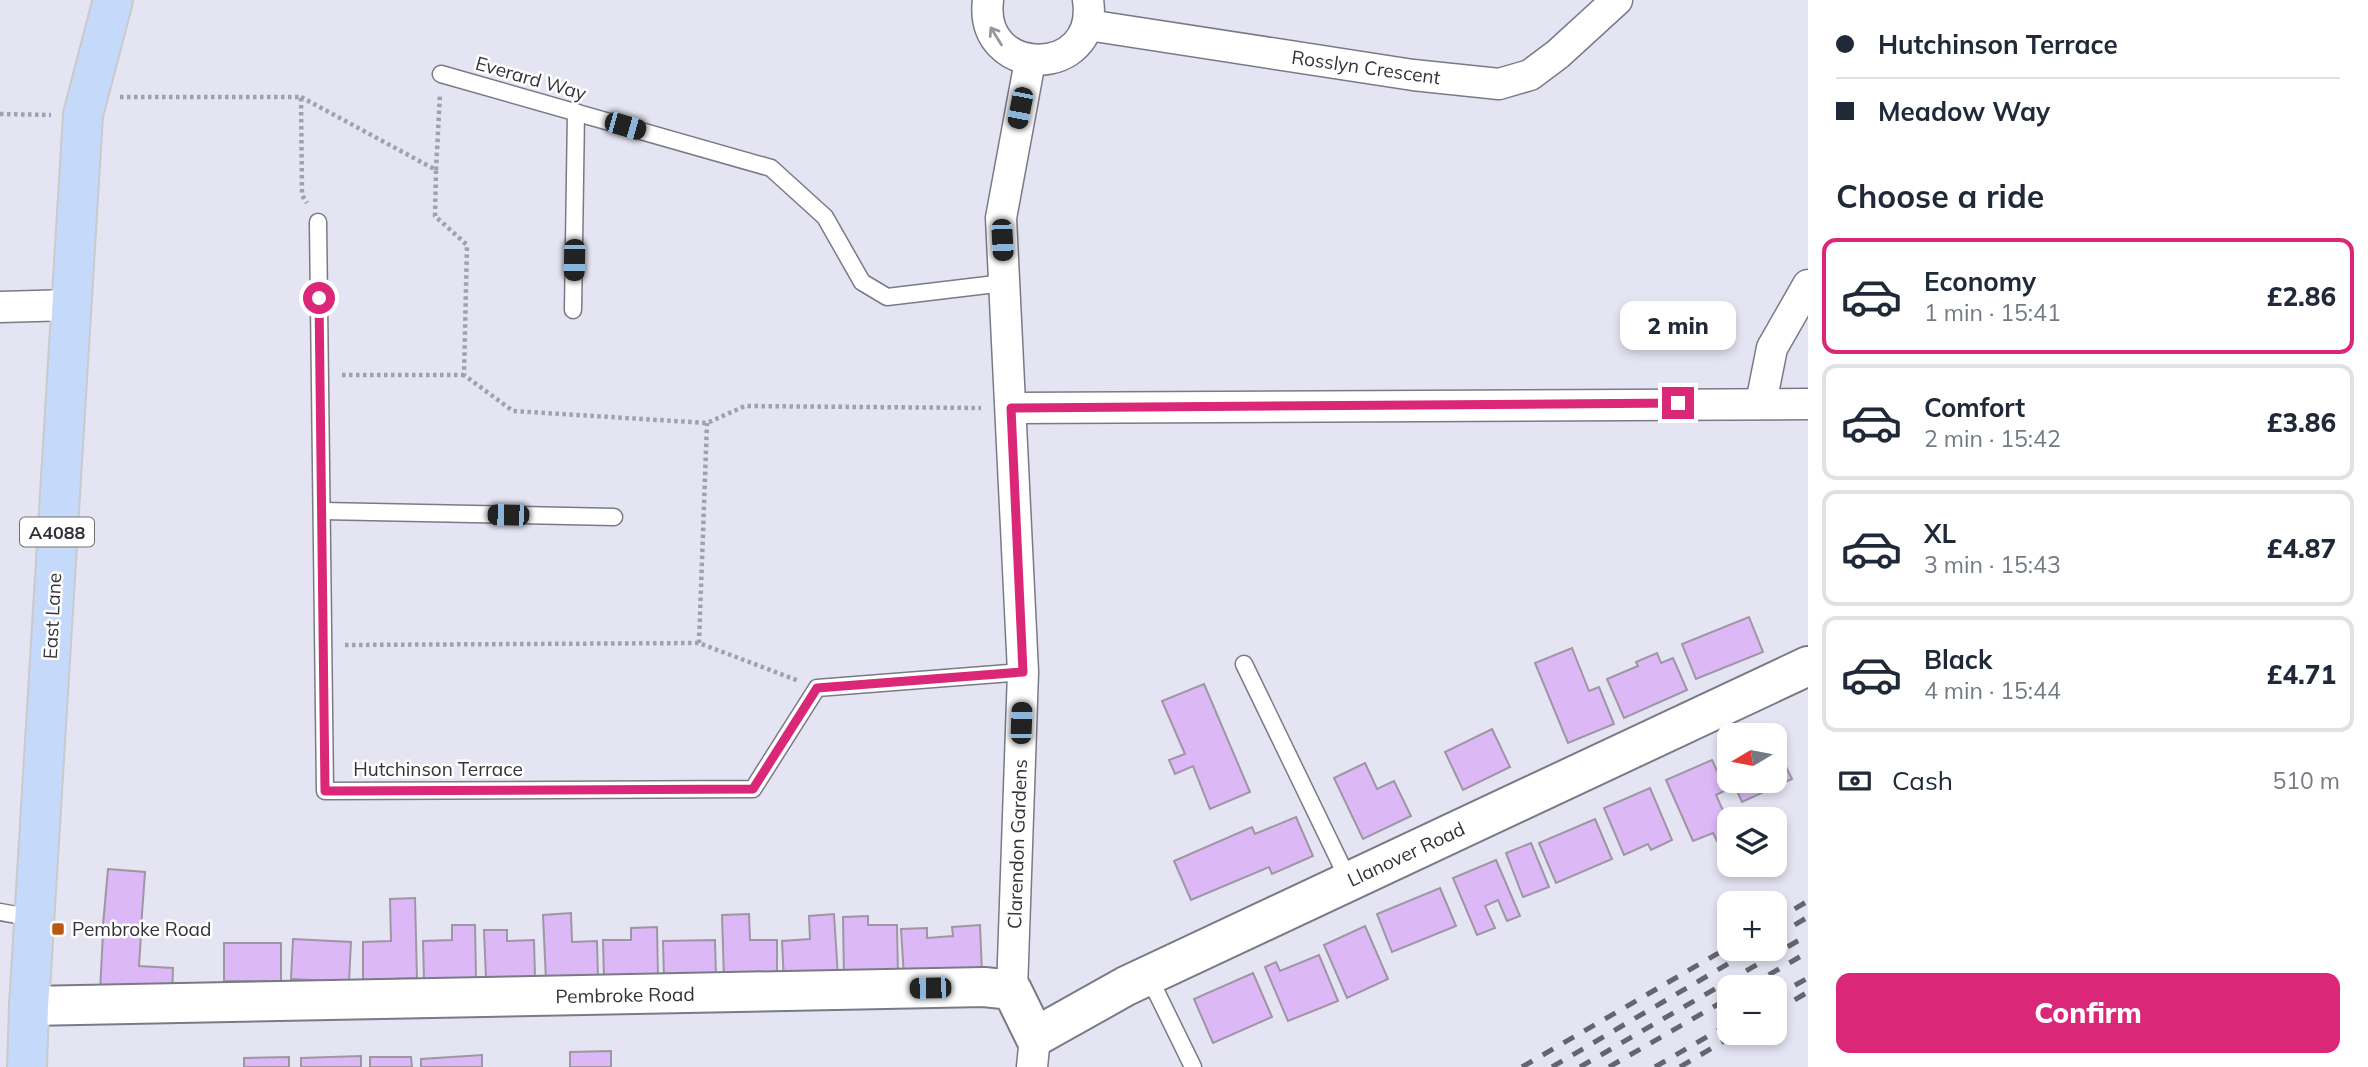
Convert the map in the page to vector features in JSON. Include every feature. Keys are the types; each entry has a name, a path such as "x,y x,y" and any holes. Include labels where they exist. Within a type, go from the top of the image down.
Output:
{"main road":[{"name":"East Lane","path":"27,1067 29,1006 17,915 86,106 113,0"}],"street":[{"path":"988,0 990,27 999,43 1013,54 1030,61 1050,60 1066,53 1079,41 1088,13"},
{"name":"Rosslyn Crescent","path":"1088,13 1413,75 1499,84 1530,75 1558,54 1617,0"},
{"name":"Clarendon Gardens","path":"1030,61 1001,218 1023,672 1012,990 1034,1052"},
{"path":"1761,402 1772,348 1808,285"},
{"path":"0,307 71,305"},
{"path":"1011,408 1761,402 1808,404"},
{"name":"Llanover Road","path":"1034,1052 1148,975 1808,666"},
{"name":"Pembroke Road","path":"29,1006 970,988 1012,990"}],"lane":[{"name":"Everard Way","path":"441,74 771,168 825,217 862,282 887,297 1004,283"},
{"path":"573,310 576,112"},
{"name":"Hutchinson Terrace","path":"318,222 325,791 753,789 817,688"},
{"path":"322,511 614,517"},
{"path":"1244,664 1349,881"},
{"path":"817,688 1023,672"},
{"path":"1148,975 1194,1067"}],"path":[{"path":"441,74 435,216 467,245 464,375"},
{"path":"301,97 302,195 318,222"},
{"path":"0,114 86,106 301,97 436,170"},
{"path":"320,375 464,375 513,411 707,423 745,406 1011,408"},
{"path":"699,643 707,423"},
{"path":"323,645 699,643 817,688"}],"building":[{"path":"1749,617 1763,652 1696,679 1682,644"},
{"path":"1572,648 1589,691 1599,687 1614,724 1568,743 1535,663"},
{"path":"1657,653 1661,663 1673,658 1687,690 1624,718 1607,679 1638,666 1636,662"},
{"path":"1204,684 1250,792 1210,809 1193,766 1175,774 1169,760 1185,754 1162,701"},
{"path":"1492,729 1510,767 1463,790 1445,752"},
{"path":"1712,760 1717,771 1717,793 1720,793 1716,795 1721,807 1717,807 1717,841 1713,833 1693,841 1666,780"},
{"path":"1365,763 1377,789 1394,781 1411,816 1363,839 1334,778"},
{"path":"1787,769 1792,779 1787,781"},
{"path":"1650,788 1672,840 1651,850 1648,844 1624,855 1604,808"},
{"path":"1738,793 1762,793 1742,802"},
{"path":"1296,817 1313,856 1272,874 1269,867 1191,900 1174,861 1252,827 1255,834"},
{"path":"1595,819 1612,859 1556,883 1539,843"},
{"path":"1531,843 1549,887 1523,897 1506,853"},
{"path":"1496,860 1520,916 1507,921 1498,900 1485,906 1495,928 1477,935 1453,878"},
{"path":"108,869 145,872 141,928 103,925"},
{"path":"1440,888 1456,926 1392,952 1377,914"},
{"path":"415,898 417,978 363,980 363,942 391,941 390,899"},
{"path":"571,913 572,942 597,941 598,978 546,980 543,915"},
{"path":"749,914 750,940 777,940 777,978 724,979 722,915"},
{"path":"834,914 838,977 784,981 782,941 810,939 809,916"},
{"path":"868,916 868,925 897,925 898,977 844,978 843,917"},
{"path":"452,925 475,925 476,979 424,980 423,941 452,940"},
{"path":"980,925 982,973 904,977 901,929 927,928 927,938 953,936 952,927"},
{"path":"1365,926 1388,979 1347,998 1324,945"},
{"path":"657,927 658,977 604,979 603,940 631,940 631,928"},
{"path":"484,930 507,930 507,941 534,940 535,978 486,979"},
{"path":"103,933 141,935 139,966 173,968 172,996 100,992"},
{"path":"293,939 351,942 349,982 291,979"},
{"path":"715,940 716,978 664,979 663,941"},
{"path":"224,943 281,943 281,981 224,981"},
{"path":"1319,955 1338,1001 1288,1021 1265,967 1276,962 1280,971"},
{"path":"1253,973 1272,1017 1213,1043 1194,999"},
{"path":"611,1051 611,1067 570,1067 570,1052"},
{"path":"482,1055 482,1067 421,1067 421,1059"},
{"path":"361,1056 361,1067 301,1067 301,1058"},
{"path":"289,1057 289,1067 244,1067 244,1058"},
{"path":"370,1057 411,1057 412,1067 370,1067"}],"railway":[{"path":"1787,913 1808,901"},
{"path":"1787,929 1808,917"},
{"path":"1580,1067 1808,935"},
{"path":"1769,975 1808,952"},
{"path":"1522,1067 1717,954"},
{"path":"1552,1067 1733,961"},
{"path":"1787,990 1808,978"},
{"path":"1787,1004 1808,992"},
{"path":"1609,1067 1717,1005"},
{"path":"1655,1067 1717,1031"},
{"path":"1680,1067 1717,1045"}],"place":[{"name":"Pembroke Road","path":"58,929"}],"route":[{"path":"319,298 325,791 753,789 817,688 1023,672 1011,408 1678,403"}]}
